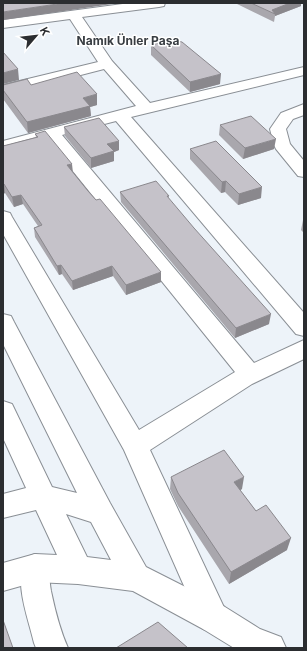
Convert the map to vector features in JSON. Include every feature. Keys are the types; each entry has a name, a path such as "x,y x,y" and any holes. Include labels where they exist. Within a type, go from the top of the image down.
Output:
{"street":[{"path":"3,24 160,3"},
{"path":"73,14 107,64 146,108"},
{"path":"3,90 107,64"},
{"path":"3,146 146,108 304,71"},
{"path":"304,109 287,116 278,129 282,145 304,172"},
{"path":"120,115 304,328"},
{"path":"51,133 251,375"},
{"path":"3,217 135,446 214,618"},
{"path":"3,322 100,512 136,577"},
{"path":"135,446 251,375 304,349"},
{"path":"3,411 78,570"},
{"path":"3,506 43,496 100,512"},
{"path":"3,577 35,568 78,570 136,577 214,618 251,641 270,648"},
{"path":"35,568 36,590 52,648"}],"building":[{"path":"3,3 64,3 3,12"},
{"path":"251,3 290,3 272,10 275,14"},
{"path":"172,40 182,42 221,74 190,82 151,45"},
{"path":"3,52 18,69 3,73"},
{"path":"77,72 97,94 83,98 90,106 27,122 3,90 3,85 27,79 31,85"},
{"path":"251,116 276,139 245,148 220,125"},
{"path":"99,118 119,141 107,144 114,151 91,158 64,127"},
{"path":"45,131 72,164 67,165 88,191 96,200 100,199 161,272 126,285 112,266 72,281 61,265 57,266 34,228 42,225 21,195 12,197 3,184 3,146 38,137 35,134"},
{"path":"216,141 262,187 239,194 226,181 222,182 190,149"},
{"path":"156,181 194,228 271,314 236,328 120,192"},
{"path":"224,450 244,477 234,482 256,511 266,505 291,538 231,572 178,493 171,477"},
{"path":"3,620 13,648 3,648"},
{"path":"158,622 188,648 116,648"}],"district":[{"name":"Namık Ünler Paşa","path":"128,40"}]}
